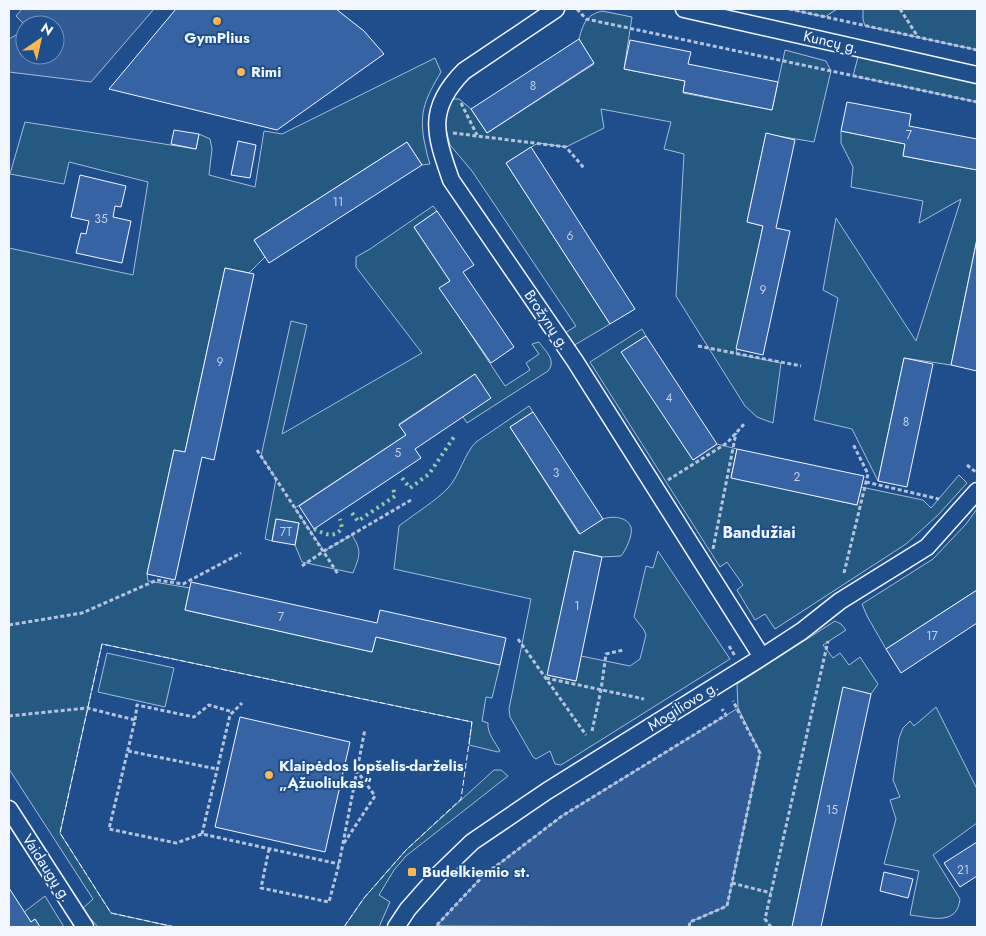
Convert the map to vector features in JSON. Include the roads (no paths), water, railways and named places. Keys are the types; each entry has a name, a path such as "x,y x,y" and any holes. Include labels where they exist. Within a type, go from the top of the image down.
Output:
{"street":[{"name":"Brožynų g.","path":"556,9 464,71 452,83 440,104 436,123 440,149 451,180 575,361 762,657"},
{"name":"Kuncų g.","path":"684,9 977,75"},
{"name":"Mogiliovo g.","path":"396,927 408,909 433,881 472,842 547,791 762,657 802,631 840,601 927,547 977,491"},
{"name":"Vaidaugų g.","path":"9,809 85,927"}],"place":[{"name":"GymPlius","path":"217,21"},
{"name":"Rimi","path":"241,72"},
{"name":"Klaipėdos lopšelis-darželis „Ąžuoliukas“","path":"269,775"},
{"name":"Budelkiemio st.","path":"412,872"}],"district":[{"name":"Bandužiai","path":"759,532"}]}
